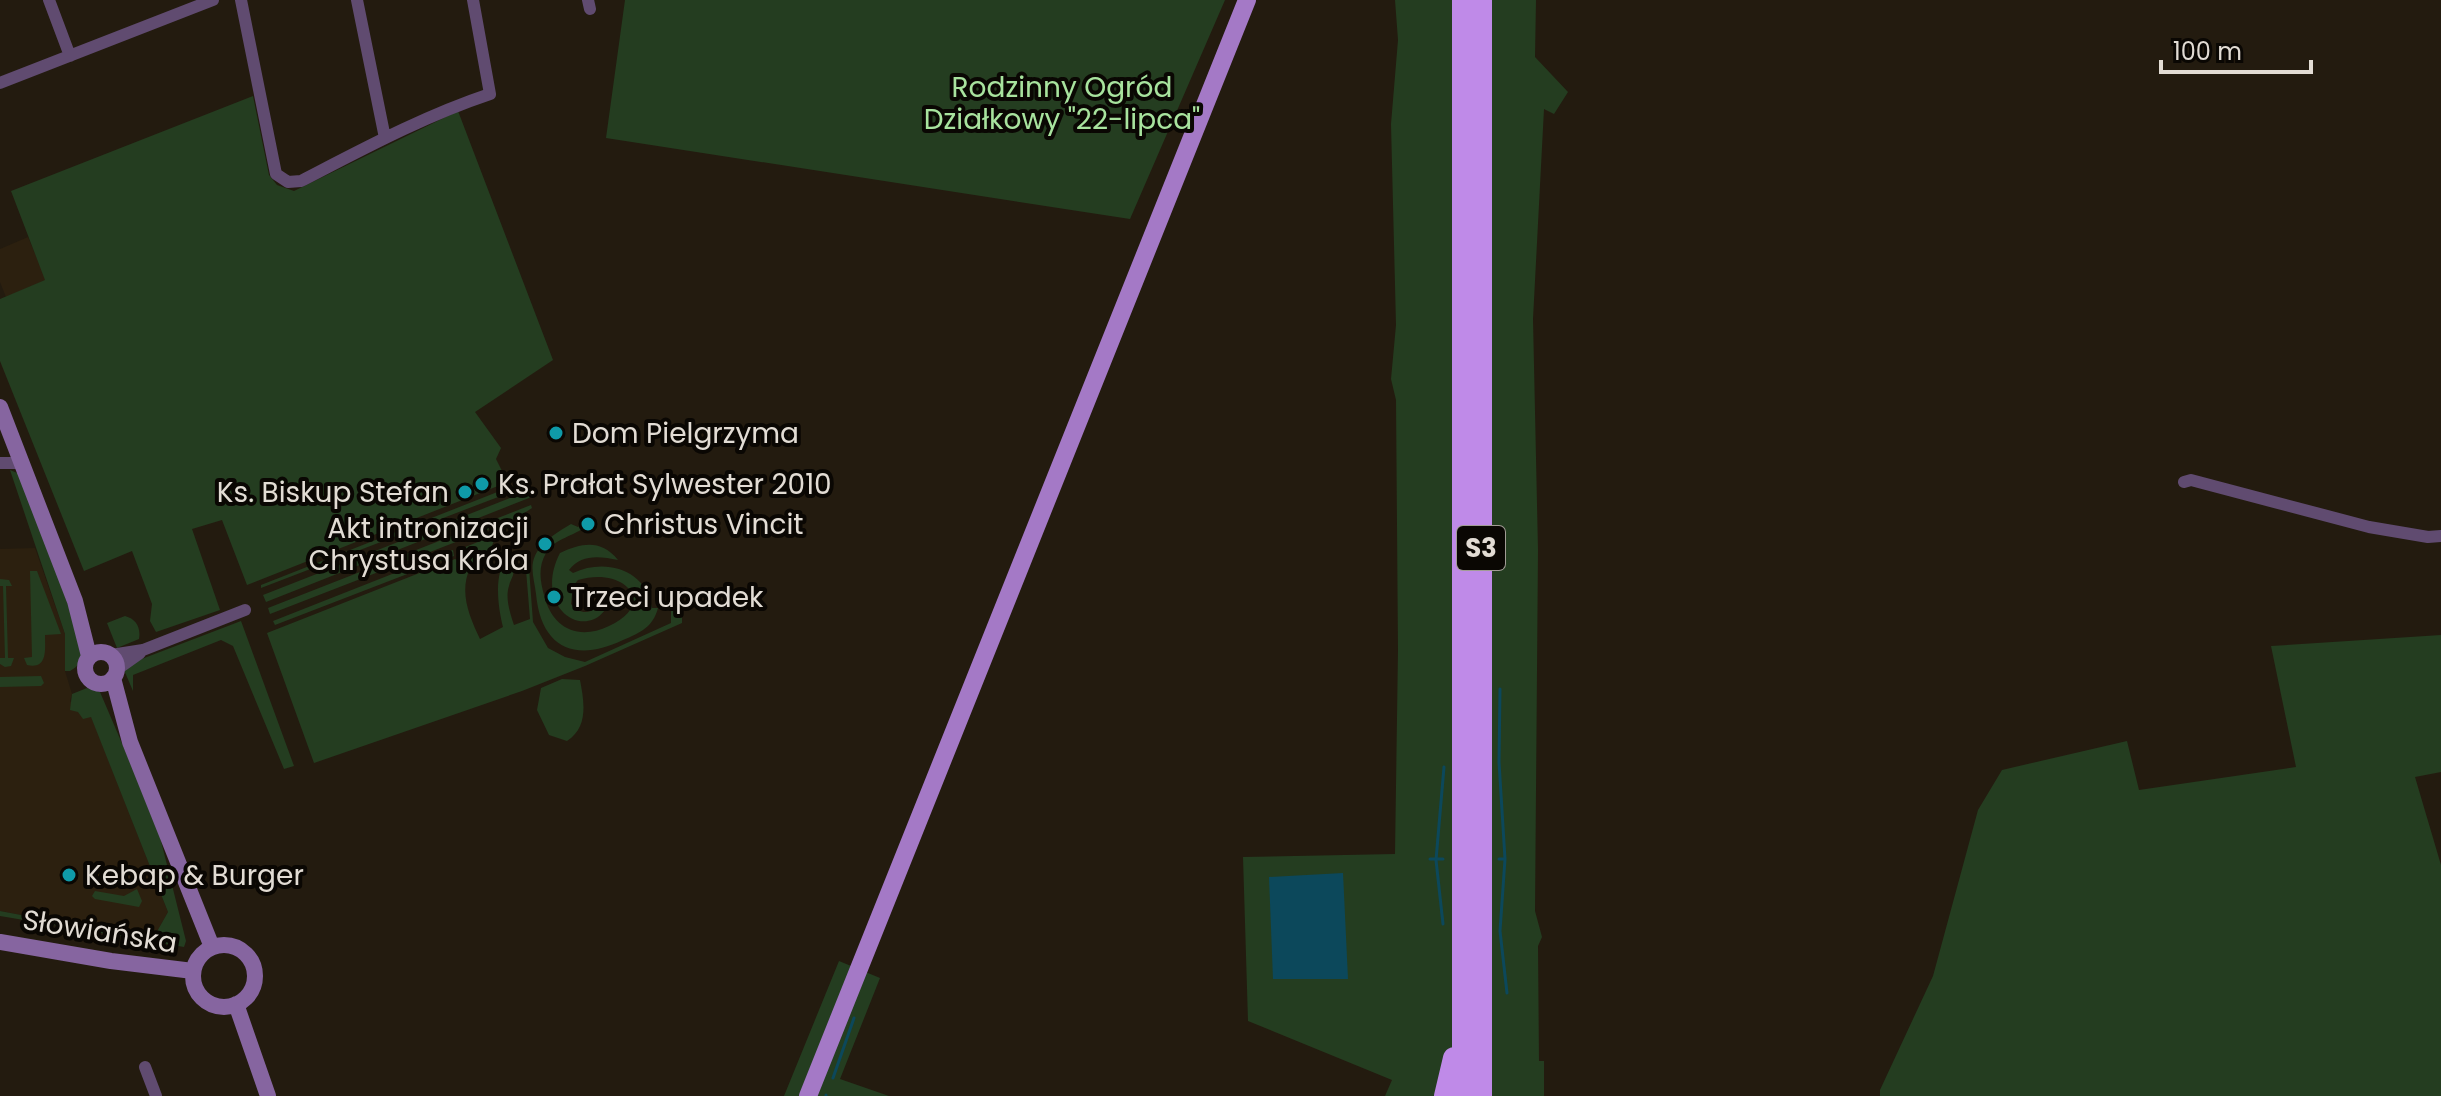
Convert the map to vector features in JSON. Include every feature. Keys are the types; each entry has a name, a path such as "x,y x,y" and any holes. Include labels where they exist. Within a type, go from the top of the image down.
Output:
{"highway":[{"name":"S3","path":"1463,0 1463,1096"},
{"name":"S3","path":"1481,0 1481,1096"},
{"path":"1445,1096 1463,1014"}],"main road":[{"path":"809,1094 1247,0"}],"street":[{"path":"49,0 70,56"},
{"path":"0,83 213,0"},
{"path":"241,0 276,174 288,182 301,181 385,138 490,94 473,0"},
{"path":"357,0 385,138"},
{"path":"0,407 75,601 105,666 130,742 212,947"},
{"path":"0,463 22,463"},
{"path":"2184,482 2191,480 2369,527 2428,537 2441,536"},
{"path":"105,666 245,610"},
{"name":"Słowiańska","path":"0,942 193,971"},
{"path":"212,947 236,947 246,954 252,964 255,976 252,987 246,997 236,1004 223,1007 205,1000 194,985 193,971 199,957 212,947"},
{"path":"236,1004 268,1096"},
{"path":"145,1067 156,1096"}],"shaded area":[{"path":"28,237 46,280 6,297 0,282 0,249"},
{"path":"35,548 65,634 65,671 72,694 70,701 78,712 91,716 168,912 155,935 148,939 0,911 0,549"}],"green space":[{"name":"Rodzinny Ogród Działkowy \"22-lipca\"","path":"625,0 1225,0 1130,219 606,138"},
{"path":"1395,0 1536,0 1535,57 1568,92 1554,114 1544,109 1533,319 1538,550 1535,911 1542,937 1538,946 1539,1061 1544,1061 1544,1096 1385,1096 1392,1080 1248,1021 1243,857 1395,854 1398,650 1396,400 1391,379 1396,325 1391,124 1398,40"},
{"path":"253,96 269,175 277,185 294,191 458,111 553,360 475,412 501,448 496,459 504,475 518,478 247,585 222,520 192,529 220,610 156,632 150,621 152,604 132,551 84,571 0,361 0,299 45,280 11,191"},
{"path":"10,470 22,475 83,647 81,661 70,671 65,671 65,634"},
{"path":"523,482 524,487 261,588 261,585"},
{"path":"528,491 532,495 529,498 266,602 263,595"},
{"path":"531,505 532,508 515,519 270,614 268,608"},
{"path":"571,524 586,526 554,544 542,563 540,574 543,589 553,616 568,628 587,632 609,626 624,617 632,607 633,598 621,582 594,577 578,580 573,586 571,604 581,611 590,611 606,597 603,590 613,590 606,608 596,618 583,621 570,618 560,608 553,594 553,575 560,553 584,545 598,546 618,560 591,558 579,561 569,570 573,573 610,567 633,576 642,584 652,608 658,608 653,620 640,632 606,647 576,650 563,646 545,627 539,612 533,562 543,544"},
{"path":"490,537 494,541 486,557 472,566 463,556 463,548"},
{"path":"453,550 454,556 275,625 273,621"},
{"path":"508,556 506,575 513,567 508,595 514,625 530,619 526,570 529,568 533,622 548,648 565,657 585,662 671,623 671,597 682,590 682,623 522,691 314,763 267,633 455,559 470,568 465,595 480,639 503,627 498,600 499,581 500,571"},
{"path":"30,571 37,571 61,634 45,635 44,657 34,666 27,665 24,658 32,657"},
{"path":"0,579 9,580 12,586 6,586 8,658 14,658 11,666 5,667 0,664 0,658 5,658 3,586 0,586"},
{"path":"125,616 137,624 139,639 117,648 107,623"},
{"path":"241,621 294,766 284,769 233,646 221,640 133,675 133,691 124,670 139,660"},
{"path":"2441,635 2441,772 2415,777 2441,865 2441,1096 1880,1096 1880,1090 1933,976 1978,810 2002,770 2127,741 2139,790 2296,767 2271,646"},
{"path":"41,676 44,683 41,686 0,687 0,677"},
{"path":"562,679 580,680 583,705 579,729 567,741 549,735 537,710 541,688"},
{"path":"87,688 100,692 157,825 186,941 184,947 0,916 0,911 148,939 155,935 168,912 91,717 83,719 78,712 70,710 72,694"},
{"path":"137,889 142,901 139,907 92,896 95,891 124,896"},
{"path":"839,961 880,978 840,1079 889,1096 784,1096"}],"water":[{"path":"1343,873 1348,979 1273,979 1269,877"}],"waterway":[{"path":"1500,689 1499,762 1505,859"},
{"path":"1443,924 1436,860 1444,767"},
{"path":"1430,859 1443,859"},
{"path":"1499,859 1505,859 1500,931 1507,993"},
{"path":"833,1078 854,1018"}],"place":[{"name":"Dom Pielgrzyma","path":"556,433"},
{"name":"Ks. Prałat Sylwester 2010","path":"482,484"},
{"name":"Ks. Biskup Stefan","path":"465,492"},
{"name":"Christus Vincit","path":"588,524"},
{"name":"Akt intronizacji Chrystusa Króla","path":"545,544"},
{"name":"Trzeci upadek","path":"554,597"},
{"name":"Kebap & Burger","path":"69,875"}]}
